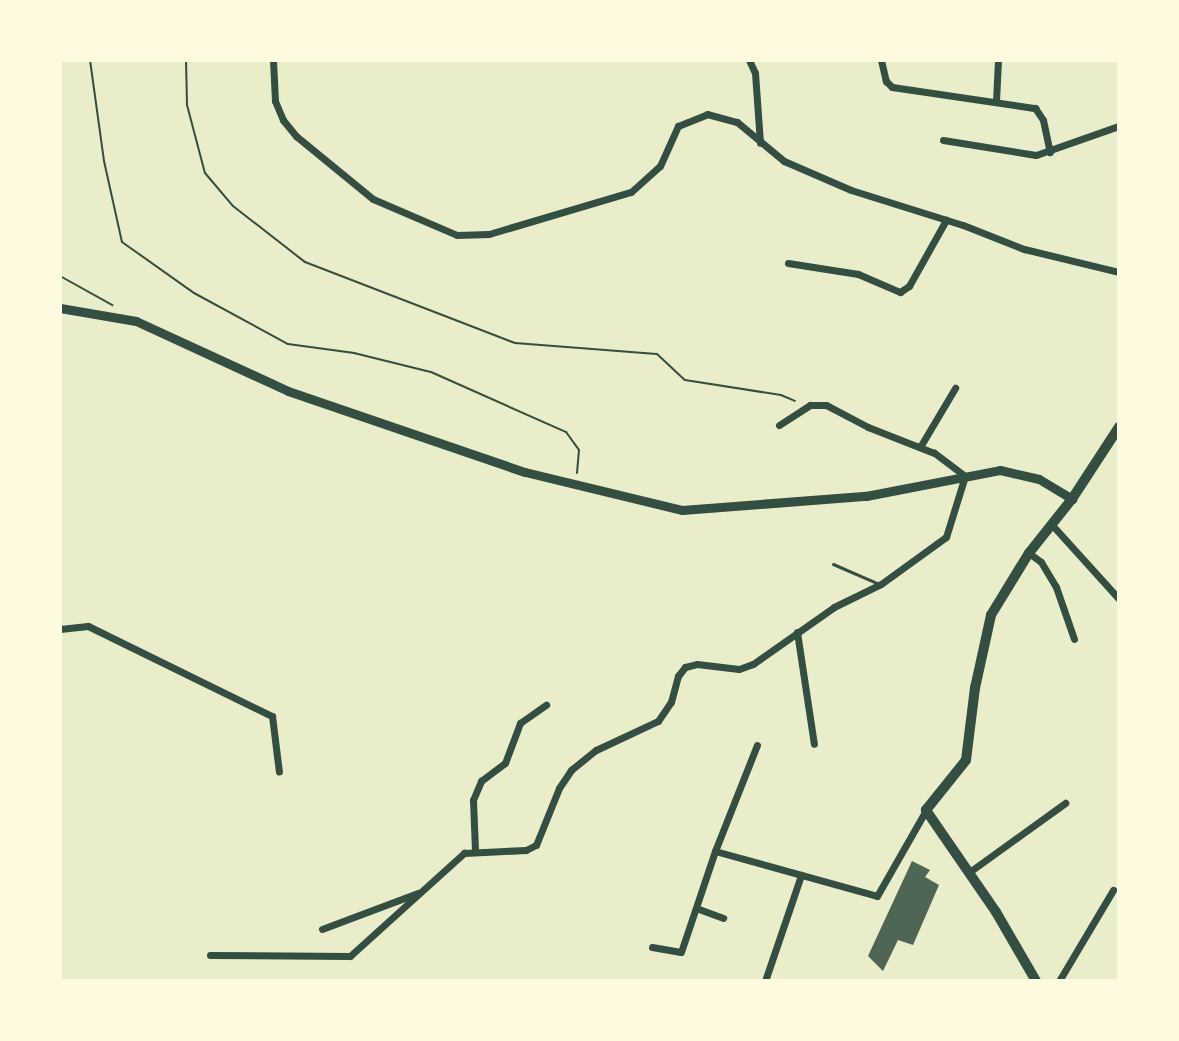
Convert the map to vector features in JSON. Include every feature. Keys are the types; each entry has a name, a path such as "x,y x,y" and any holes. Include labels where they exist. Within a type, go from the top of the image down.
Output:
{"main road":[{"path":"1036,981 996,912 926,810 966,760 975,688 991,615 1029,553 1053,526 1119,427"}],"street":[{"path":"273,60 275,101 283,120 296,136 373,199 457,235 489,234 631,192 654,174 674,131 690,118 707,114 726,117 745,127 784,161 823,178 1024,249 1119,272"},
{"path":"749,60 755,73 760,143"},
{"path":"881,60 886,81 892,87 1030,106 1039,111 1050,152"},
{"path":"996,101 998,60"},
{"path":"943,140 1036,155 1119,126"},
{"path":"788,263 858,274 900,292 909,286 946,220"},
{"path":"60,308 136,321 288,391 525,472 682,510 866,496 1000,470 1039,479 1072,499"},
{"path":"920,447 955,388"},
{"path":"779,425 808,406 835,408 868,427 920,447 965,476"},
{"path":"210,955 350,956 464,853 475,850 522,851 536,845 559,788 571,770 596,750 658,721 671,702 678,676 685,667 695,664 729,669 746,667 834,607 881,584 946,537 965,476"},
{"path":"1053,526 1119,599"},
{"path":"1029,553 1041,562 1056,587 1074,639"},
{"path":"60,629 88,626 272,716 279,772"},
{"path":"797,632 814,744"},
{"path":"475,850 473,800 481,781 505,763 520,723 546,705"},
{"path":"652,947 681,952 715,851 757,745"},
{"path":"968,873 1065,803"},
{"path":"715,851 877,896 926,810"},
{"path":"766,978 801,875"},
{"path":"322,929 423,890"},
{"path":"1059,981 1113,890"},
{"path":"696,908 723,918"}],"lane":[{"path":"833,564 854,576 881,584"}],"path":[{"path":"90,60 104,161 122,242 194,293 288,344 354,353 431,372 566,432 579,450 577,483"},
{"path":"186,60 187,105 205,173 233,206 305,262 515,343 657,354 685,380 781,395 808,406"},
{"path":"60,276 116,308"}],"building":[{"path":"912,861 930,870 925,877 939,885 913,945 898,940 883,971 868,956"}]}
